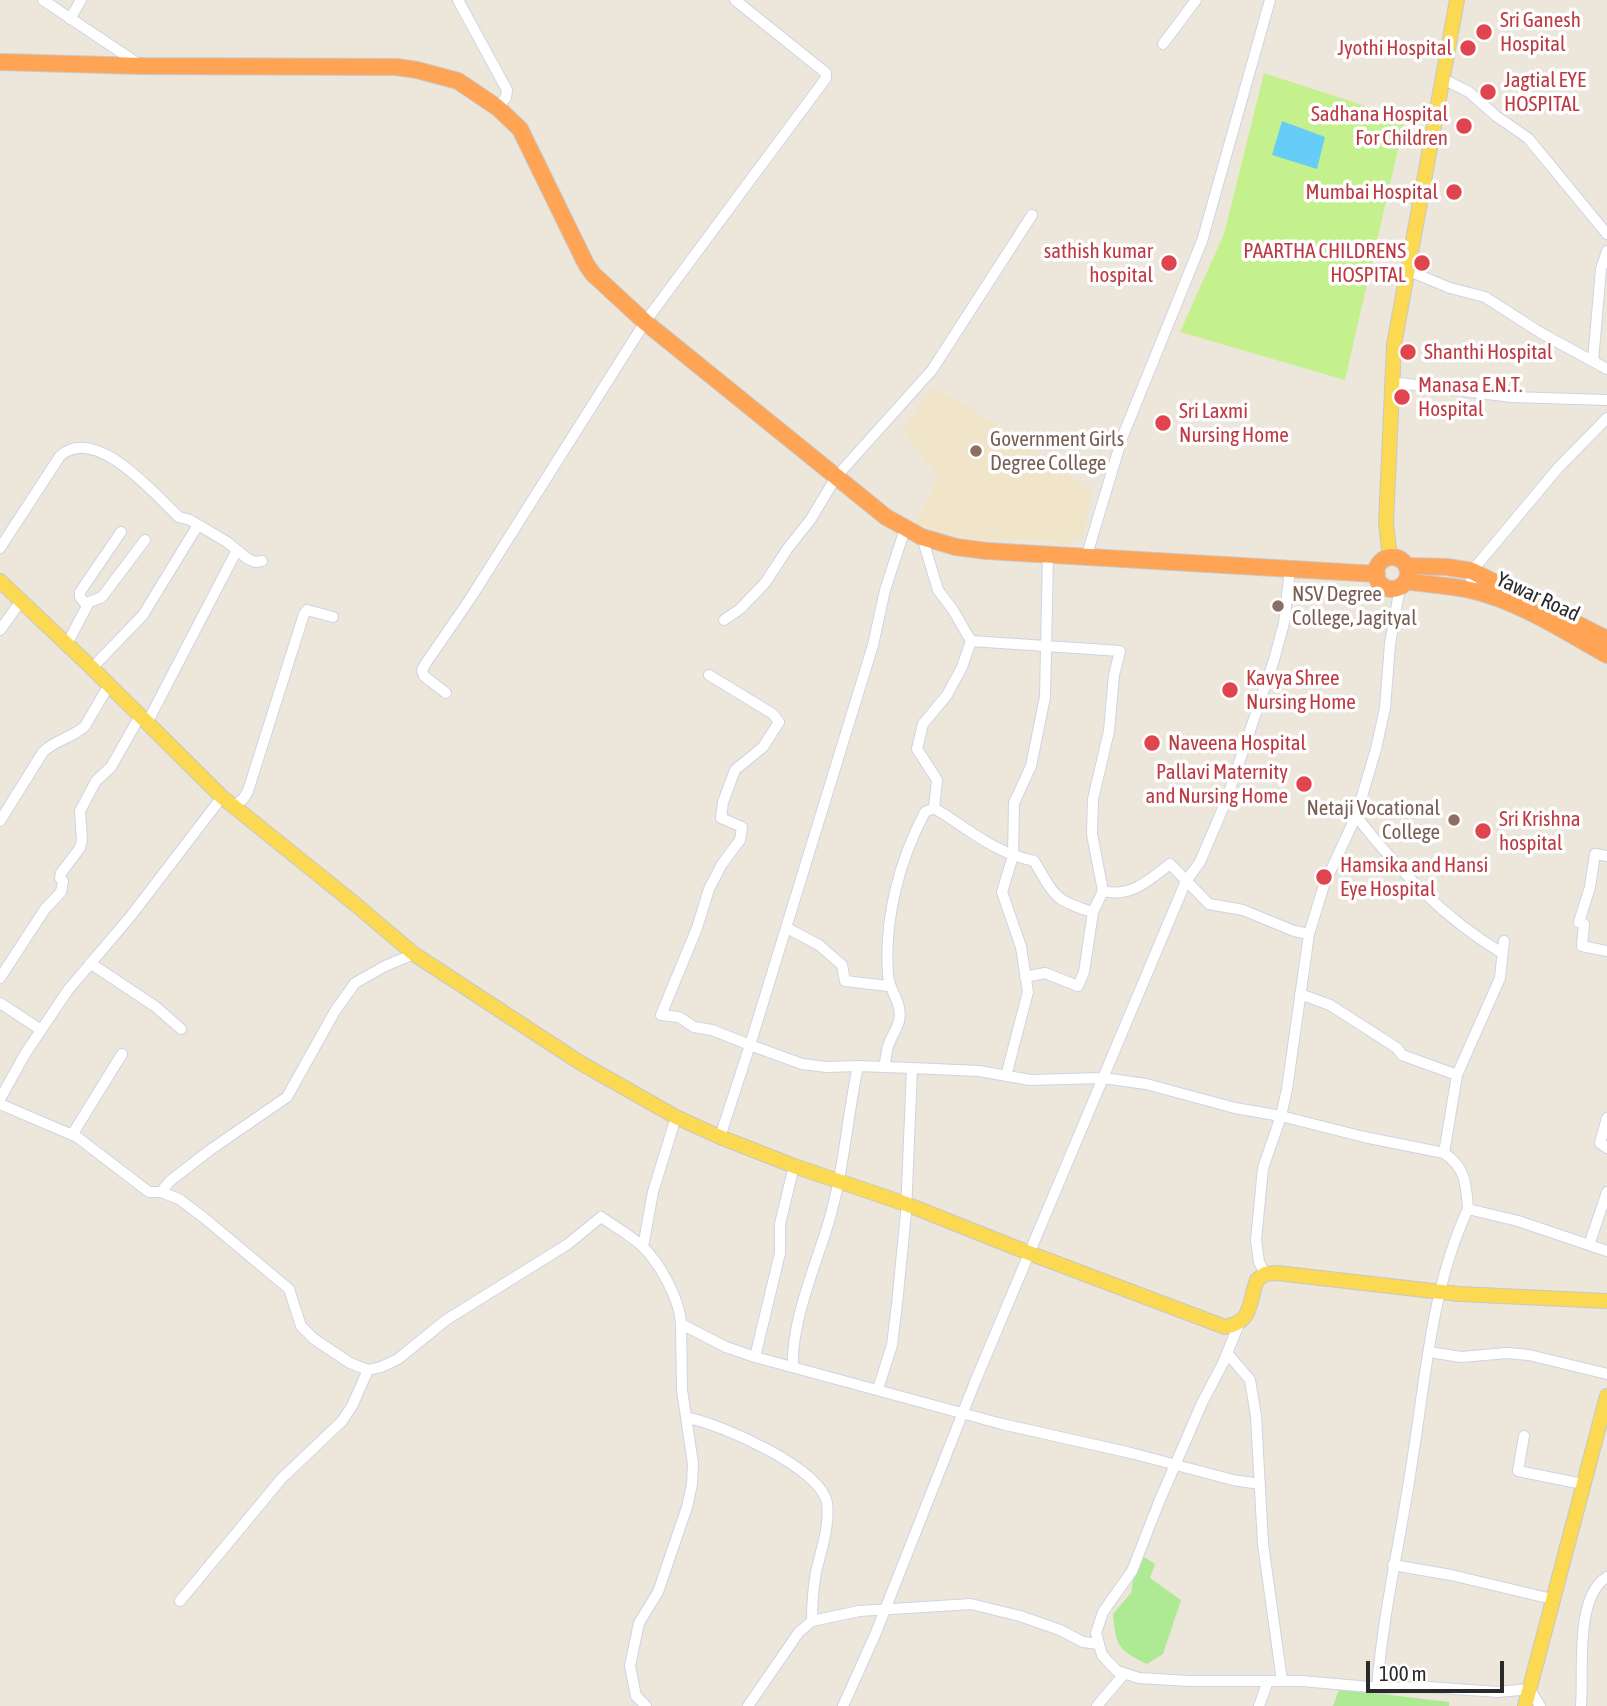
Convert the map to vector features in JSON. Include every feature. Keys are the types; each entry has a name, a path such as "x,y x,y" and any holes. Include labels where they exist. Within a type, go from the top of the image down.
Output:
{"highway":[{"path":"0,62 143,66 396,67 458,81 498,108 520,129 593,274 645,322 836,477 905,529 956,547 1086,558 1377,574"},
{"path":"1404,578 1399,559 1390,558 1380,563 1377,574 1384,587 1394,589 1404,578 1447,567 1472,571 1607,639"},
{"name":"Yawar Road","path":"1404,578 1470,590 1537,616 1607,655"}],"main road":[{"path":"1390,558 1386,523 1394,345 1457,0"},
{"path":"0,582 228,802 414,954 579,1062 638,1093 676,1117 720,1137 794,1166 906,1203 1225,1327 1239,1324 1250,1309 1257,1280 1265,1274 1277,1273 1440,1292 1607,1301"},
{"path":"1525,1706 1583,1484 1600,1449 1607,1396"}],"street":[{"path":"43,0 143,66"},
{"path":"70,19 81,0"},
{"path":"458,0 507,90 506,97 498,108"},
{"path":"446,693 424,676 422,670 426,663 470,599 645,322 826,78 827,73 735,0"},
{"path":"1163,44 1196,0"},
{"path":"1086,558 1122,438 1202,241 1269,0"},
{"path":"1444,79 1469,92 1496,116 1528,138 1607,234"},
{"path":"724,620 740,609 765,583 811,519 836,477 932,370 1032,215"},
{"path":"1593,360 1601,269 1607,251"},
{"path":"1409,271 1450,288 1485,297 1541,333 1607,369"},
{"path":"1391,382 1512,397 1607,400"},
{"path":"1470,590 1472,571 1558,468 1607,418"},
{"path":"0,548 60,456 68,449 82,447 99,450 117,460 179,517 198,525 248,559 262,561"},
{"path":"92,668 143,615 198,525"},
{"path":"720,1137 787,928 873,645 885,590 905,529"},
{"path":"87,603 80,597 80,592 121,532"},
{"path":"922,537 938,590 971,641 962,667 947,695 923,724 917,749 937,780 934,808"},
{"path":"87,603 103,597 145,540"},
{"path":"0,978 45,909 61,892 61,873 80,848 82,841 80,811 96,781 111,767 143,719 237,550"},
{"path":"1006,1076 1028,992 1021,947 1002,892 1013,856 1014,803 1031,766 1045,697 1048,555"},
{"path":"843,1706 1186,881 1200,862 1226,801 1274,660 1284,623 1290,569"},
{"path":"1265,1274 1259,1262 1256,1240 1263,1168 1281,1116 1309,934 1324,885 1356,816 1376,750 1385,708 1390,644 1404,578"},
{"path":"0,630 21,601"},
{"path":"67,645 87,603"},
{"path":"333,617 313,610 307,610 304,614 248,791 243,799 228,802 90,963 25,1054 0,1102 72,1135 149,1192 161,1192 179,1199 289,1289 301,1326 314,1339 350,1363 368,1370 398,1359 446,1320 568,1244 601,1217 643,1247 681,1310 682,1390 693,1464 687,1507 658,1592 639,1623 630,1666 636,1696 646,1706"},
{"path":"971,641 1120,651 1114,675 1109,732 1093,799 1092,834 1103,891 1093,912 1084,972 1078,986 1045,973 1026,977"},
{"path":"709,675 773,713 779,722 763,747 735,770 723,803 721,818 742,827 740,840 709,889 697,928 661,1015 679,1017 694,1027 712,1030 802,1063 827,1067 979,1071 1030,1080 1103,1078 1146,1084 1235,1108 1444,1153 1457,1162 1466,1184 1468,1209 1444,1268 1393,1565 1377,1688"},
{"path":"0,821 43,752 50,745 79,732 85,726 109,685"},
{"path":"934,808 966,827 986,844 1013,856 1034,861 1053,895 1072,906 1093,912"},
{"path":"884,1067 888,1045 899,1020 900,1005 888,986 887,933 893,898 914,832 925,812 934,808"},
{"path":"1356,816 1393,862 1423,892 1476,937 1503,947 1500,978 1457,1074 1444,1153"},
{"path":"1607,856 1595,854 1590,887 1578,922 1584,924 1582,946 1607,951"},
{"path":"1103,891 1114,893 1134,890 1170,864 1209,904 1244,910 1294,931 1309,934"},
{"path":"787,928 819,945 842,965 845,981 888,986"},
{"path":"161,1192 170,1181 210,1150 287,1097 335,1011 355,983 384,966 414,954"},
{"path":"90,963 156,1007 181,1029"},
{"path":"1300,994 1330,1005 1397,1048 1402,1055 1457,1074"},
{"path":"0,1003 41,1030"},
{"path":"72,1135 122,1054"},
{"path":"793,1367 792,1348 817,1254 829,1221 858,1066"},
{"path":"878,1389 892,1345 906,1203 912,1068"},
{"path":"643,1247 653,1192 676,1117"},
{"path":"1607,1118 1600,1143 1607,1148"},
{"path":"755,1357 780,1253 780,1224 794,1166"},
{"path":"1590,1245 1607,1192"},
{"path":"1468,1209 1518,1221 1607,1251"},
{"path":"681,1324 726,1347 755,1357 963,1412 1260,1484"},
{"path":"1239,1324 1175,1465 1132,1571 1103,1612 1096,1633 1102,1656 1117,1671 1139,1678 1282,1681 1377,1688 1428,1687 1498,1692 1530,1690 1540,1706"},
{"path":"1429,1352 1461,1357 1507,1353 1529,1355 1607,1374"},
{"path":"1227,1353 1250,1380 1256,1416 1263,1544 1282,1681"},
{"path":"180,1601 282,1478 342,1421 362,1388 368,1370"},
{"path":"688,1418 721,1427 757,1444 804,1472 824,1493 827,1521 811,1601 812,1621"},
{"path":"1524,1436 1518,1471 1583,1484"},
{"path":"1393,1565 1451,1575 1552,1599"},
{"path":"1581,1706 1583,1684 1580,1668 1587,1611 1592,1593 1600,1581 1607,1577"},
{"path":"748,1706 799,1632 812,1621 859,1611 971,1604 1020,1616 1060,1630 1083,1642 1099,1644"},
{"path":"1097,1706 1124,1674"},
{"path":"1259,1706 1268,1681"}],"shaded area":[{"name":"Government Girls Degree College","path":"932,387 972,408 1092,492 1083,538 1070,544 1039,539 977,541 915,524 938,477 903,430"}],"green space":[{"path":"1264,73 1405,119 1345,380 1180,332 1224,234"},
{"path":"1144,1557 1155,1564 1150,1578 1181,1600 1163,1654 1147,1664 1120,1646 1113,1614 1131,1593 1133,1581"},
{"path":"1339,1689 1449,1702 1449,1706 1333,1706"}],"water":[{"path":"1282,121 1325,137 1317,169 1272,155"}],"place":[{"name":"Sri Ganesh Hospital","path":"1484,32"},
{"name":"Jyothi Hospital","path":"1468,48"},
{"name":"Jagtial EYE HOSPITAL","path":"1488,92"},
{"name":"Sadhana Hospital For Children","path":"1464,126"},
{"name":"Mumbai Hospital","path":"1454,192"},
{"name":"sathish kumar hospital","path":"1169,263"},
{"name":"PAARTHA CHILDRENS HOSPITAL","path":"1422,263"},
{"name":"Shanthi Hospital","path":"1408,352"},
{"name":"Manasa E.N.T. Hospital","path":"1402,397"},
{"name":"Sri Laxmi Nursing Home","path":"1163,423"},
{"name":"Government Girls Degree College","path":"976,451"},
{"name":"NSV Degree College, Jagityal","path":"1278,606"},
{"name":"Kavya Shree Nursing Home","path":"1230,690"},
{"name":"Naveena Hospital","path":"1152,743"},
{"name":"Pallavi Maternity and Nursing Home","path":"1304,784"},
{"name":"Netaji Vocational College","path":"1454,820"},
{"name":"Sri Krishna hospital","path":"1483,831"},
{"name":"Hamsika and Hansi Eye Hospital","path":"1324,877"}]}
